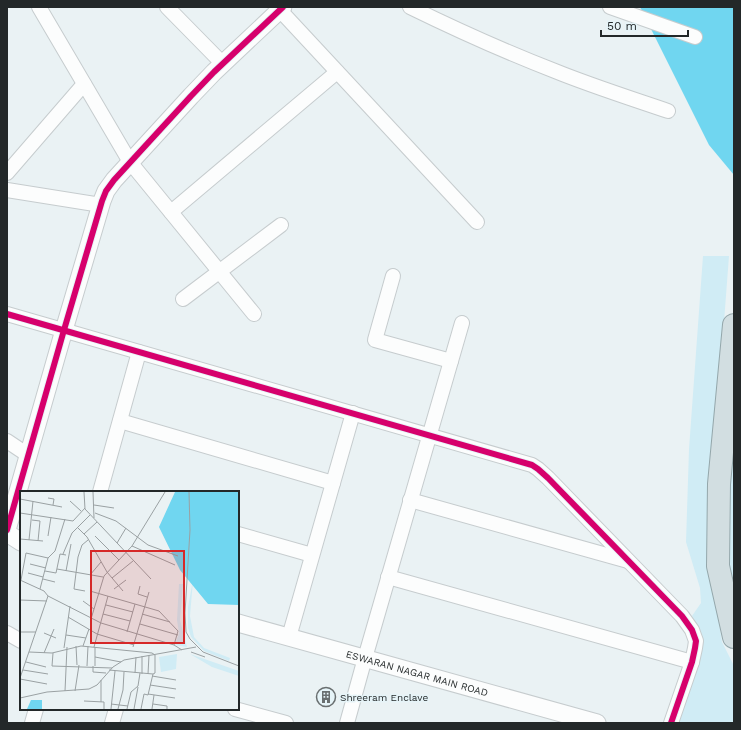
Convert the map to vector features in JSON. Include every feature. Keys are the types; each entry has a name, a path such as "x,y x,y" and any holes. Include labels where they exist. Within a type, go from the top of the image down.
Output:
{"highway":[{"path":"734,325 719,484 718,566 734,637"}],"street":[{"path":"39,7 130,162 254,314"},
{"path":"167,7 223,64"},
{"path":"410,7 556,72 668,111"},
{"path":"610,7 695,37"},
{"path":"7,530 64,330 106,191 130,162 191,96 280,8 337,72 477,222"},
{"path":"171,212 337,72"},
{"path":"7,173 84,84"},
{"path":"7,190 101,205"},
{"path":"183,299 280,225"},
{"path":"393,276 375,340 451,361"},
{"path":"7,314 532,465 548,478 629,561 682,616 692,630 696,641 692,662 671,723"},
{"path":"347,723 462,323"},
{"path":"100,491 139,352"},
{"path":"289,637 353,413"},
{"path":"120,421 333,483"},
{"path":"7,441 28,455"},
{"path":"410,500 629,561"},
{"path":"7,533 20,541"},
{"path":"239,534 312,555"},
{"path":"388,577 692,662"},
{"name":"ESWARAN NAGAR MAIN ROAD","path":"239,623 597,723"},
{"path":"7,633 20,640"},
{"path":"32,723 36,710"},
{"path":"112,723 116,710"},
{"path":"239,710 286,723"}],"shaded area":[{"path":"703,256 729,256 707,546 722,642 734,666 734,723 678,723 701,637 692,616 701,603 700,588 686,542 689,449"},
{"path":"734,422 734,588 728,562 728,478"}],"water":[{"path":"640,7 734,7 734,175 709,145"}],"cycle path":[{"path":"7,530 64,330 106,191 114,180 214,72 283,7"},
{"path":"7,314 532,465 548,478 682,616 692,630 696,641 692,662 671,723"}],"place":[{"name":"Shreeram Enclave","path":"326,697"}]}
